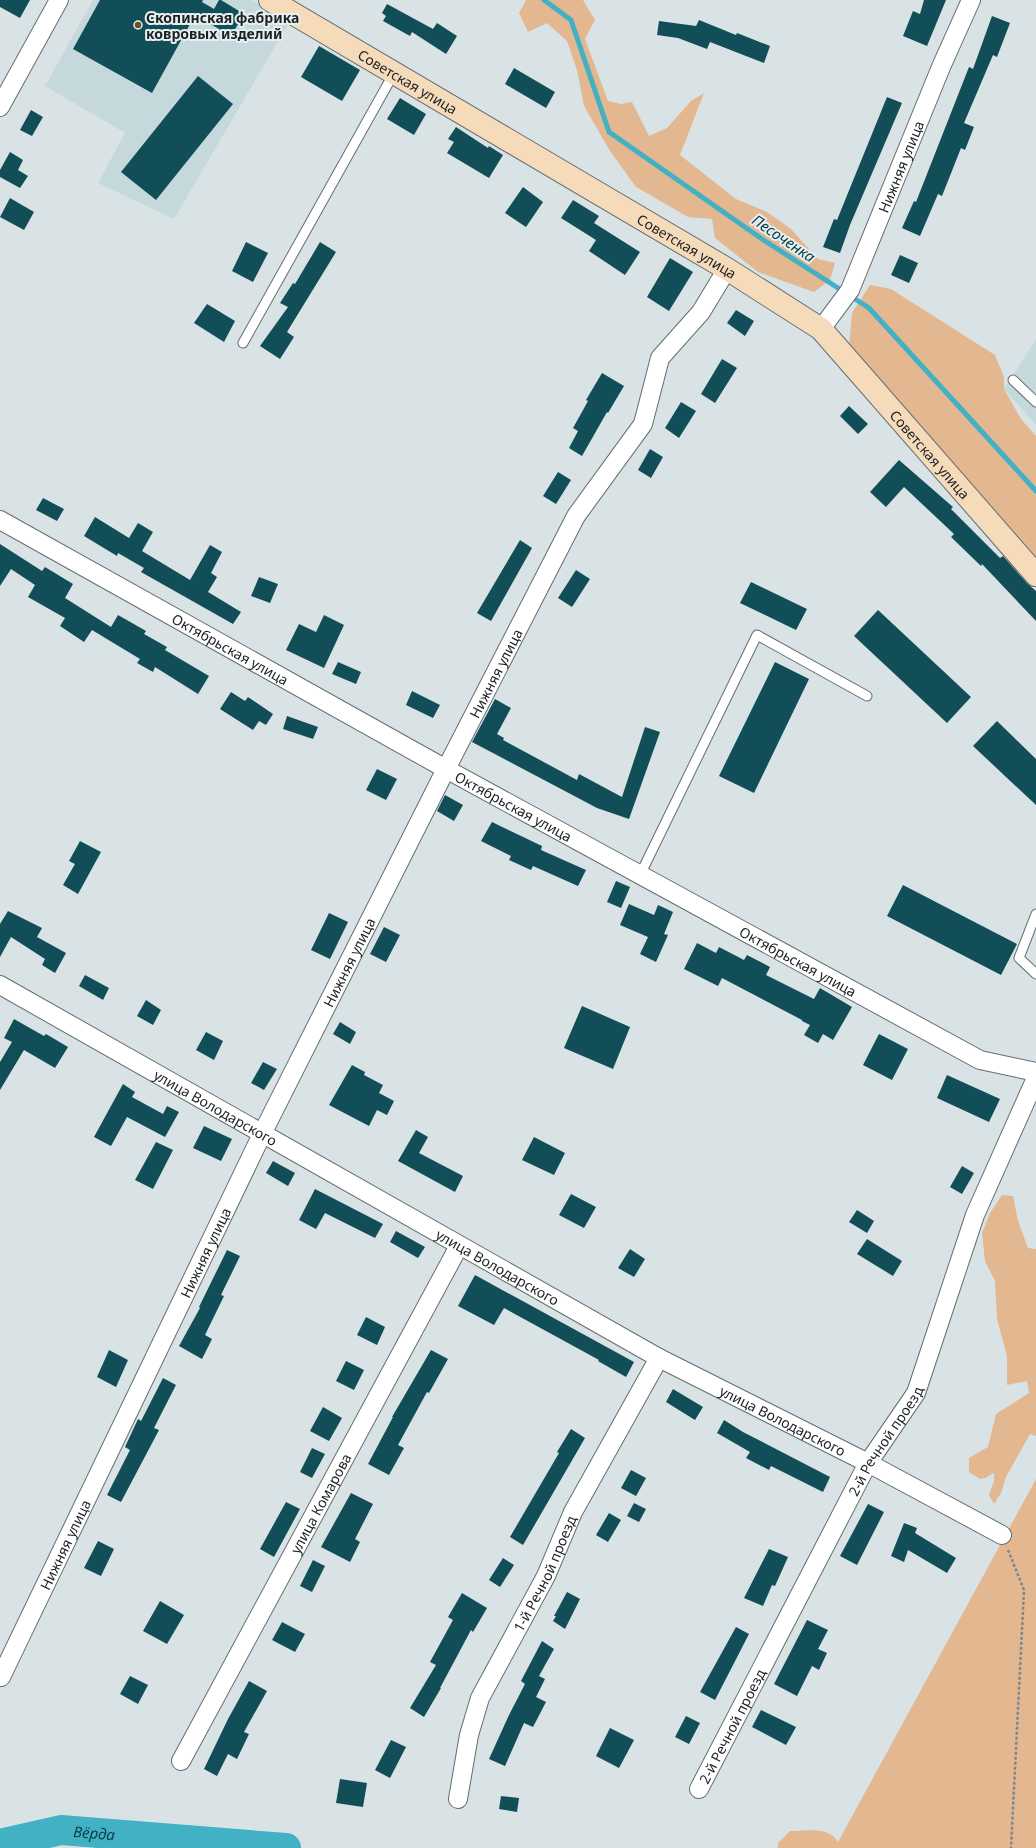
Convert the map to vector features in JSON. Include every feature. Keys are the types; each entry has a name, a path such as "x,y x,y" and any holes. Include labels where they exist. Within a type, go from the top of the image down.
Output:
{"street":[{"path":"0,107 59,0"},
{"name":"Советская улица","path":"270,0 727,269 821,329 1036,575"},
{"name":"Нижняя улица","path":"821,329 850,290 970,0"},
{"name":"Нижняя улица","path":"1,1677 263,1132 446,768 576,516 643,424 660,358 701,312 727,269"},
{"name":"Октябрьская улица","path":"0,520 640,875 980,1060 1036,1072"},
{"name":"улица Володарского","path":"0,985 263,1132 459,1246 659,1358 868,1463 1002,1535"},
{"name":"2-й Речной проезд","path":"699,1789 868,1463 916,1394 975,1215 1036,1078"},
{"name":"улица Комарова","path":"181,1761 459,1246"},
{"name":"1-й Речной проезд","path":"458,1799 469,1735 480,1698 546,1576 573,1512 659,1358"}],"lane":[{"path":"243,343 394,73"},
{"path":"1013,380 1036,402"},
{"path":"640,875 757,635 867,696"},
{"path":"1036,914 1018,958 1036,974"}],"path":[{"path":"1002,1535 1024,1590 1011,1848"}],"shaded area":[{"path":"93,0 252,0 290,21 174,219 98,183 125,133 45,86"},
{"path":"526,0 583,0 595,20 585,39 608,101 621,104 632,102 649,136 667,128 691,101 704,93 680,155 736,199 767,212 791,229 818,259 835,263 830,280 814,292 758,272 715,238 712,219 688,217 636,187 610,151 584,106 577,70 567,41 547,23 528,32 519,13"},
{"path":"870,285 891,289 995,355 1004,377 1004,389 1021,419 1036,436 1036,559 849,347 852,313"},
{"path":"1036,339 1036,425 1004,389"},
{"path":"1002,1195 1013,1196 1018,1221 1028,1248 1036,1249 1036,1436 1030,1434 1006,1477 1001,1493 994,1504 989,1495 994,1481 994,1473 980,1479 969,1472 969,1458 988,1447 996,1414 1029,1393 1027,1381 1007,1385 1007,1356 997,1319 995,1281 985,1261 982,1233 990,1213"},
{"path":"1036,1479 1036,1848 778,1848 778,1843 790,1831 823,1831 834,1837 838,1842"}],"building":[{"path":"0,0 30,0 20,18 0,7"},
{"name":"Скопинская фабрика ковровых изделий","path":"100,0 203,0 202,2 214,9 219,0 221,0 244,14 231,36 195,15 152,93 73,49"},
{"path":"924,0 946,0 927,46 903,36 913,11 920,14"},
{"path":"387,4 433,29 437,23 457,36 446,54 412,32 410,36 383,21 386,16 382,13"},
{"path":"992,16 1010,23 997,57 993,55 964,123 974,127 965,150 961,148 942,196 938,194 920,236 902,228 914,201 916,202 969,67 973,69"},
{"path":"699,20 736,35 737,33 770,46 764,63 710,42 707,49 678,38 657,35 659,21 696,26"},
{"path":"319,46 360,70 342,101 301,77"},
{"path":"514,68 555,92 546,108 505,84"},
{"path":"198,76 233,104 156,200 121,172"},
{"path":"887,97 902,103 850,225 840,253 823,247 834,219 837,220"},
{"path":"400,98 426,114 414,135 387,119"},
{"path":"31,110 43,117 32,136 20,130"},
{"path":"456,127 488,148 489,146 503,155 489,178 447,153 454,142 448,139"},
{"path":"10,152 23,160 18,170 28,176 20,188 0,177 0,170"},
{"path":"523,187 543,202 526,227 505,213"},
{"path":"10,198 34,212 24,230 0,217"},
{"path":"573,200 599,216 594,223 640,252 625,275 589,251 596,240 561,218"},
{"path":"246,242 268,253 253,282 232,271"},
{"path":"320,242 336,252 287,332 294,337 280,359 260,346 288,307 280,303 293,283 295,284"},
{"path":"900,255 918,263 909,283 891,275"},
{"path":"670,258 693,272 669,311 647,297"},
{"path":"207,304 235,321 224,342 194,323"},
{"path":"736,310 754,321 745,336 727,323"},
{"path":"722,359 737,368 715,403 701,394"},
{"path":"602,373 624,386 608,413 607,412 582,456 569,448 578,431 573,428 588,401 586,400"},
{"path":"681,402 696,411 679,438 665,428"},
{"path":"849,406 868,424 858,434 840,416"},
{"path":"650,449 663,457 651,478 638,470"},
{"path":"899,460 953,507 951,509 1000,558 1003,556 1036,591 1036,621 982,564 981,566 951,537 954,534 904,487 886,507 870,492"},
{"path":"558,472 571,480 556,504 543,496"},
{"path":"43,498 64,509 57,521 36,510"},
{"path":"95,517 129,538 138,523 153,532 142,551 190,580 210,545 222,552 211,573 217,577 208,592 241,612 233,624 141,572 144,568 118,553 117,556 84,536"},
{"path":"520,540 532,548 491,621 477,613"},
{"path":"0,544 42,571 45,567 73,584 65,598 111,627 118,615 146,631 144,634 167,647 165,650 209,676 198,694 155,667 153,672 137,663 140,659 92,630 84,642 60,626 65,618 28,597 35,585 11,569 0,586"},
{"path":"576,570 590,579 572,607 558,598"},
{"path":"259,577 278,584 270,603 251,596"},
{"path":"751,582 807,609 796,630 740,603"},
{"path":"878,610 971,697 947,723 854,636"},
{"path":"324,615 344,625 324,668 286,650 299,624 316,632"},
{"path":"338,662 361,672 356,684 332,674"},
{"path":"775,662 809,679 754,793 719,776"},
{"path":"412,691 440,705 433,718 406,705"},
{"path":"231,692 245,701 248,697 273,714 266,725 259,721 253,730 220,709"},
{"path":"495,699 511,708 497,734 504,738 503,740 577,780 579,774 622,797 645,727 660,732 629,819 597,808 472,742"},
{"path":"287,716 318,727 313,739 283,729"},
{"path":"997,721 1036,759 1036,805 973,746"},
{"path":"377,769 397,779 386,800 366,790"},
{"path":"445,795 463,805 454,821 437,811"},
{"path":"492,822 542,846 541,850 586,870 578,886 533,866 531,870 509,860 511,856 481,841"},
{"path":"80,841 101,852 78,894 63,885 75,864 69,861"},
{"path":"616,881 630,887 621,908 607,902"},
{"path":"903,885 1017,944 1001,975 887,916"},
{"path":"629,904 654,915 658,905 673,912 664,934 668,935 656,962 640,954 648,937 620,925"},
{"path":"8,911 42,928 37,937 66,953 55,973 42,965 45,959 11,937 0,957 0,924"},
{"path":"329,913 348,922 330,959 311,950"},
{"path":"384,927 400,935 386,962 370,954"},
{"path":"697,943 716,953 719,947 744,960 747,955 770,967 766,975 814,999 820,988 852,1007 833,1040 823,1034 818,1043 804,1035 810,1025 802,1020 722,978 718,986 684,969"},
{"path":"85,975 109,988 103,1000 79,986"},
{"path":"146,1000 161,1010 153,1025 137,1016"},
{"path":"582,1006 630,1027 613,1069 564,1048"},
{"path":"14,1019 44,1036 46,1034 68,1047 55,1068 24,1050 0,1090 0,1062 12,1042 4,1038"},
{"path":"340,1022 356,1032 350,1044 333,1034"},
{"path":"206,1032 223,1041 214,1060 196,1050"},
{"path":"879,1034 908,1049 892,1080 863,1065"},
{"path":"263,1062 277,1069 264,1090 251,1083"},
{"path":"352,1065 365,1072 364,1075 383,1085 379,1093 394,1101 387,1115 377,1110 369,1126 329,1105"},
{"path":"947,1075 1000,1099 989,1122 937,1098"},
{"path":"123,1084 135,1092 132,1097 163,1114 167,1106 179,1112 165,1137 127,1117 111,1146 94,1137"},
{"path":"204,1126 232,1139 221,1161 193,1148"},
{"path":"416,1130 428,1137 419,1153 463,1176 455,1192 398,1161"},
{"path":"534,1137 565,1153 554,1175 522,1160"},
{"path":"156,1142 173,1150 153,1189 135,1180"},
{"path":"273,1161 295,1173 288,1186 266,1173"},
{"path":"962,1166 974,1173 962,1194 950,1187"},
{"path":"315,1189 383,1224 375,1238 325,1213 316,1229 299,1220"},
{"path":"571,1194 596,1207 584,1228 559,1215"},
{"path":"857,1210 874,1221 867,1233 849,1222"},
{"path":"396,1231 425,1247 418,1258 390,1242"},
{"path":"867,1239 902,1261 893,1276 857,1254"},
{"path":"630,1249 645,1259 634,1277 618,1268"},
{"path":"227,1250 240,1256 221,1295 224,1296 205,1335 212,1339 202,1359 179,1346 200,1308 199,1307"},
{"path":"475,1275 634,1362 626,1377 598,1361 599,1360 504,1308 494,1325 458,1306"},
{"path":"366,1317 385,1327 377,1345 357,1335"},
{"path":"109,1350 128,1360 116,1387 97,1377"},
{"path":"431,1350 448,1359 429,1393 427,1392 398,1445 404,1448 389,1475 368,1464 392,1417"},
{"path":"346,1361 364,1370 354,1390 336,1381"},
{"path":"163,1378 176,1385 154,1428 159,1430 121,1502 107,1495 130,1450 125,1447 138,1419 141,1421"},
{"path":"673,1389 703,1407 695,1420 666,1402"},
{"path":"323,1407 342,1418 329,1441 310,1431"},
{"path":"724,1420 743,1432 830,1477 823,1492 771,1466 769,1470 746,1458 750,1452 717,1433"},
{"path":"571,1429 585,1438 523,1545 510,1537 559,1453 557,1452"},
{"path":"312,1448 325,1454 312,1478 300,1472"},
{"path":"631,1470 646,1478 636,1496 621,1488"},
{"path":"351,1493 373,1504 355,1539 360,1542 350,1562 321,1547"},
{"path":"286,1502 300,1509 274,1557 260,1549"},
{"path":"634,1503 646,1509 639,1522 627,1516"},
{"path":"868,1504 884,1512 857,1565 840,1556"},
{"path":"609,1513 621,1520 608,1542 596,1535"},
{"path":"904,1523 917,1528 915,1533 956,1558 947,1573 908,1550 904,1562 891,1556"},
{"path":"98,1541 114,1549 101,1576 84,1568"},
{"path":"769,1549 788,1557 775,1586 772,1585 763,1606 744,1598"},
{"path":"503,1558 514,1565 500,1587 489,1580"},
{"path":"313,1560 325,1566 312,1592 300,1586"},
{"path":"567,1592 580,1599 565,1629 553,1621 556,1616 554,1616"},
{"path":"462,1593 487,1608 473,1632 471,1630 424,1717 410,1708 436,1665 430,1662 453,1620 448,1617"},
{"path":"160,1601 184,1615 167,1644 143,1631"},
{"path":"807,1620 828,1630 818,1649 827,1653 819,1670 812,1666 797,1696 774,1684"},
{"path":"282,1622 305,1634 295,1652 272,1640"},
{"path":"736,1627 749,1634 715,1700 700,1692"},
{"path":"542,1641 554,1649 539,1676 545,1679 536,1697 546,1702 533,1727 524,1723 505,1766 489,1759 525,1684 521,1681"},
{"path":"130,1676 148,1685 138,1704 120,1694"},
{"path":"249,1681 267,1691 244,1732 249,1734 237,1759 228,1754 217,1776 204,1769 228,1719"},
{"path":"761,1710 796,1727 786,1745 752,1727"},
{"path":"686,1716 700,1723 689,1744 675,1737"},
{"path":"610,1728 634,1740 619,1768 596,1756"},
{"path":"391,1740 406,1747 390,1778 375,1770"},
{"path":"340,1779 367,1783 363,1807 336,1803"},
{"path":"501,1796 519,1798 517,1812 499,1809"}],"waterway":[{"name":"Песоченка","path":"544,0 571,20 609,132 762,239 869,308 1036,491"},
{"name":"Вёрда","path":"0,1844 61,1830 286,1848"}],"place":[{"name":"Скопинская фабрика ковровых изделий","path":"138,25"}]}
